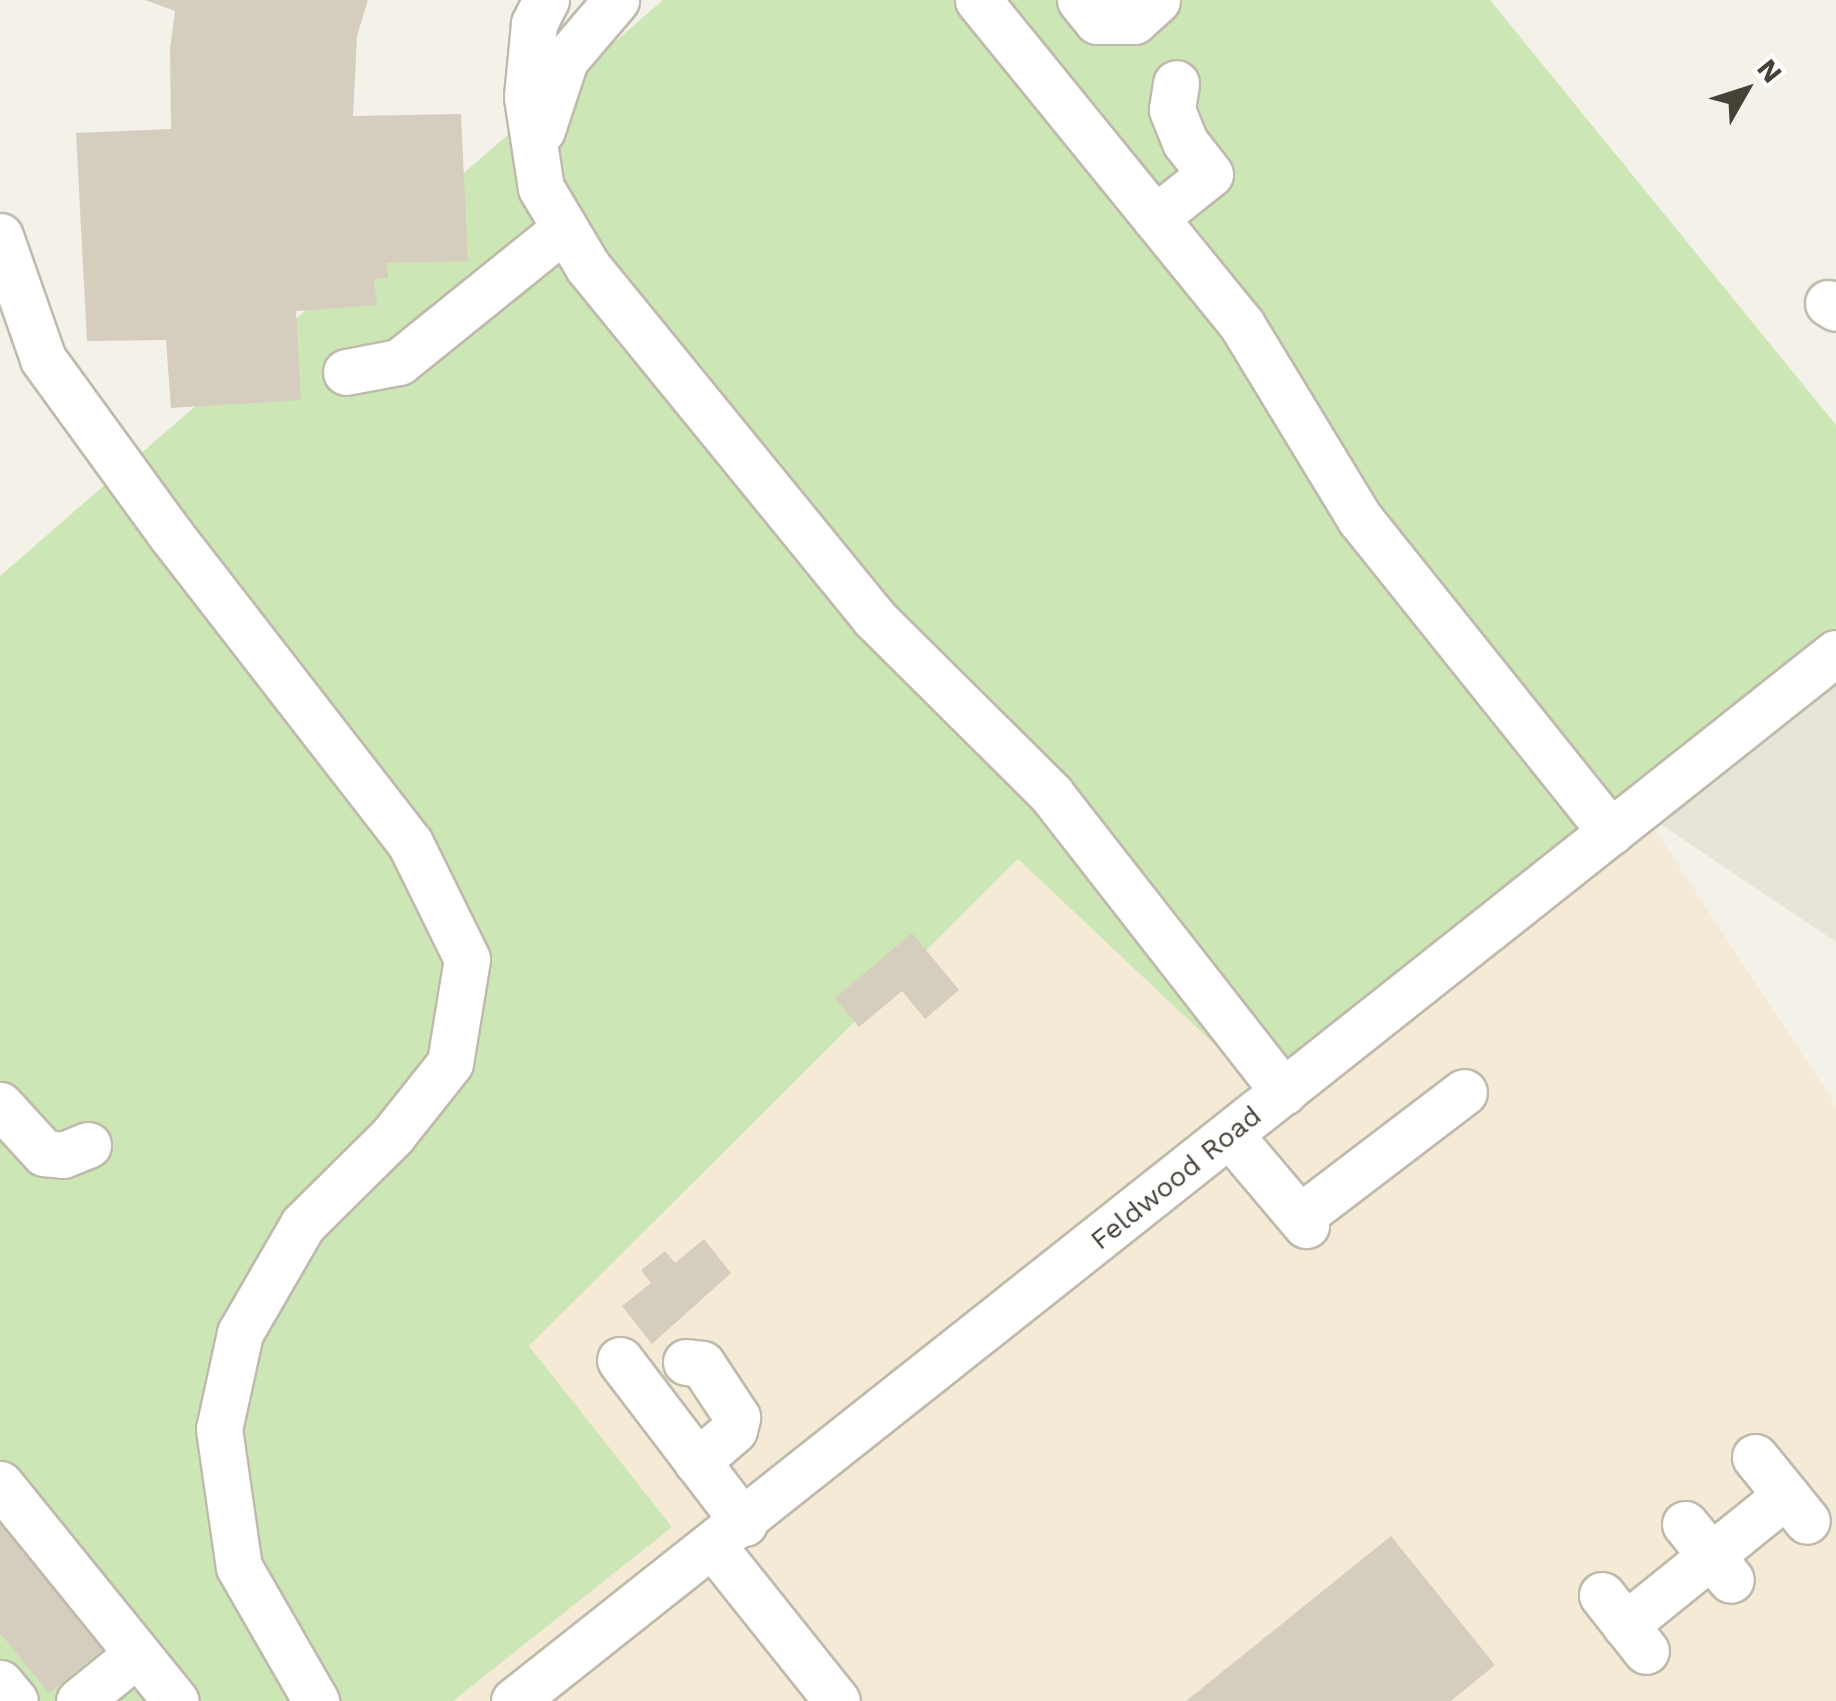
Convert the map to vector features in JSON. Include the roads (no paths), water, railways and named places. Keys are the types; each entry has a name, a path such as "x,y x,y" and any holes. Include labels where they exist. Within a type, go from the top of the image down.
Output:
{"street":[{"path":"546,0 534,24 527,97 535,152 541,188 588,267 874,618 1051,794 1284,1092"},
{"path":"535,152 565,60 616,0"},
{"path":"978,0 1242,325 1360,519 1611,832"},
{"path":"1080,0 1097,20 1134,21 1156,0"},
{"path":"1156,218 1210,174 1186,142 1172,110 1176,83"},
{"path":"346,372 399,362 565,228"},
{"path":"0,236 43,359 171,535 410,843 467,959 450,1063 393,1136 303,1224 240,1333 219,1430 239,1567 316,1701"},
{"name":"Feldwood Road","path":"514,1701 1836,653"},
{"path":"1230,1135 1303,1221 1464,1092"},
{"path":"0,1105 44,1153 63,1155 88,1145"},
{"path":"697,1462 734,1430 737,1417 702,1364 656,1371 729,1534 837,1701"},
{"path":"1624,1624 1709,1553 1797,1508 1755,1457"},
{"path":"2,1489 176,1701"},
{"path":"79,1701 137,1654"},
{"path":"0,1683 15,1701"}]}
